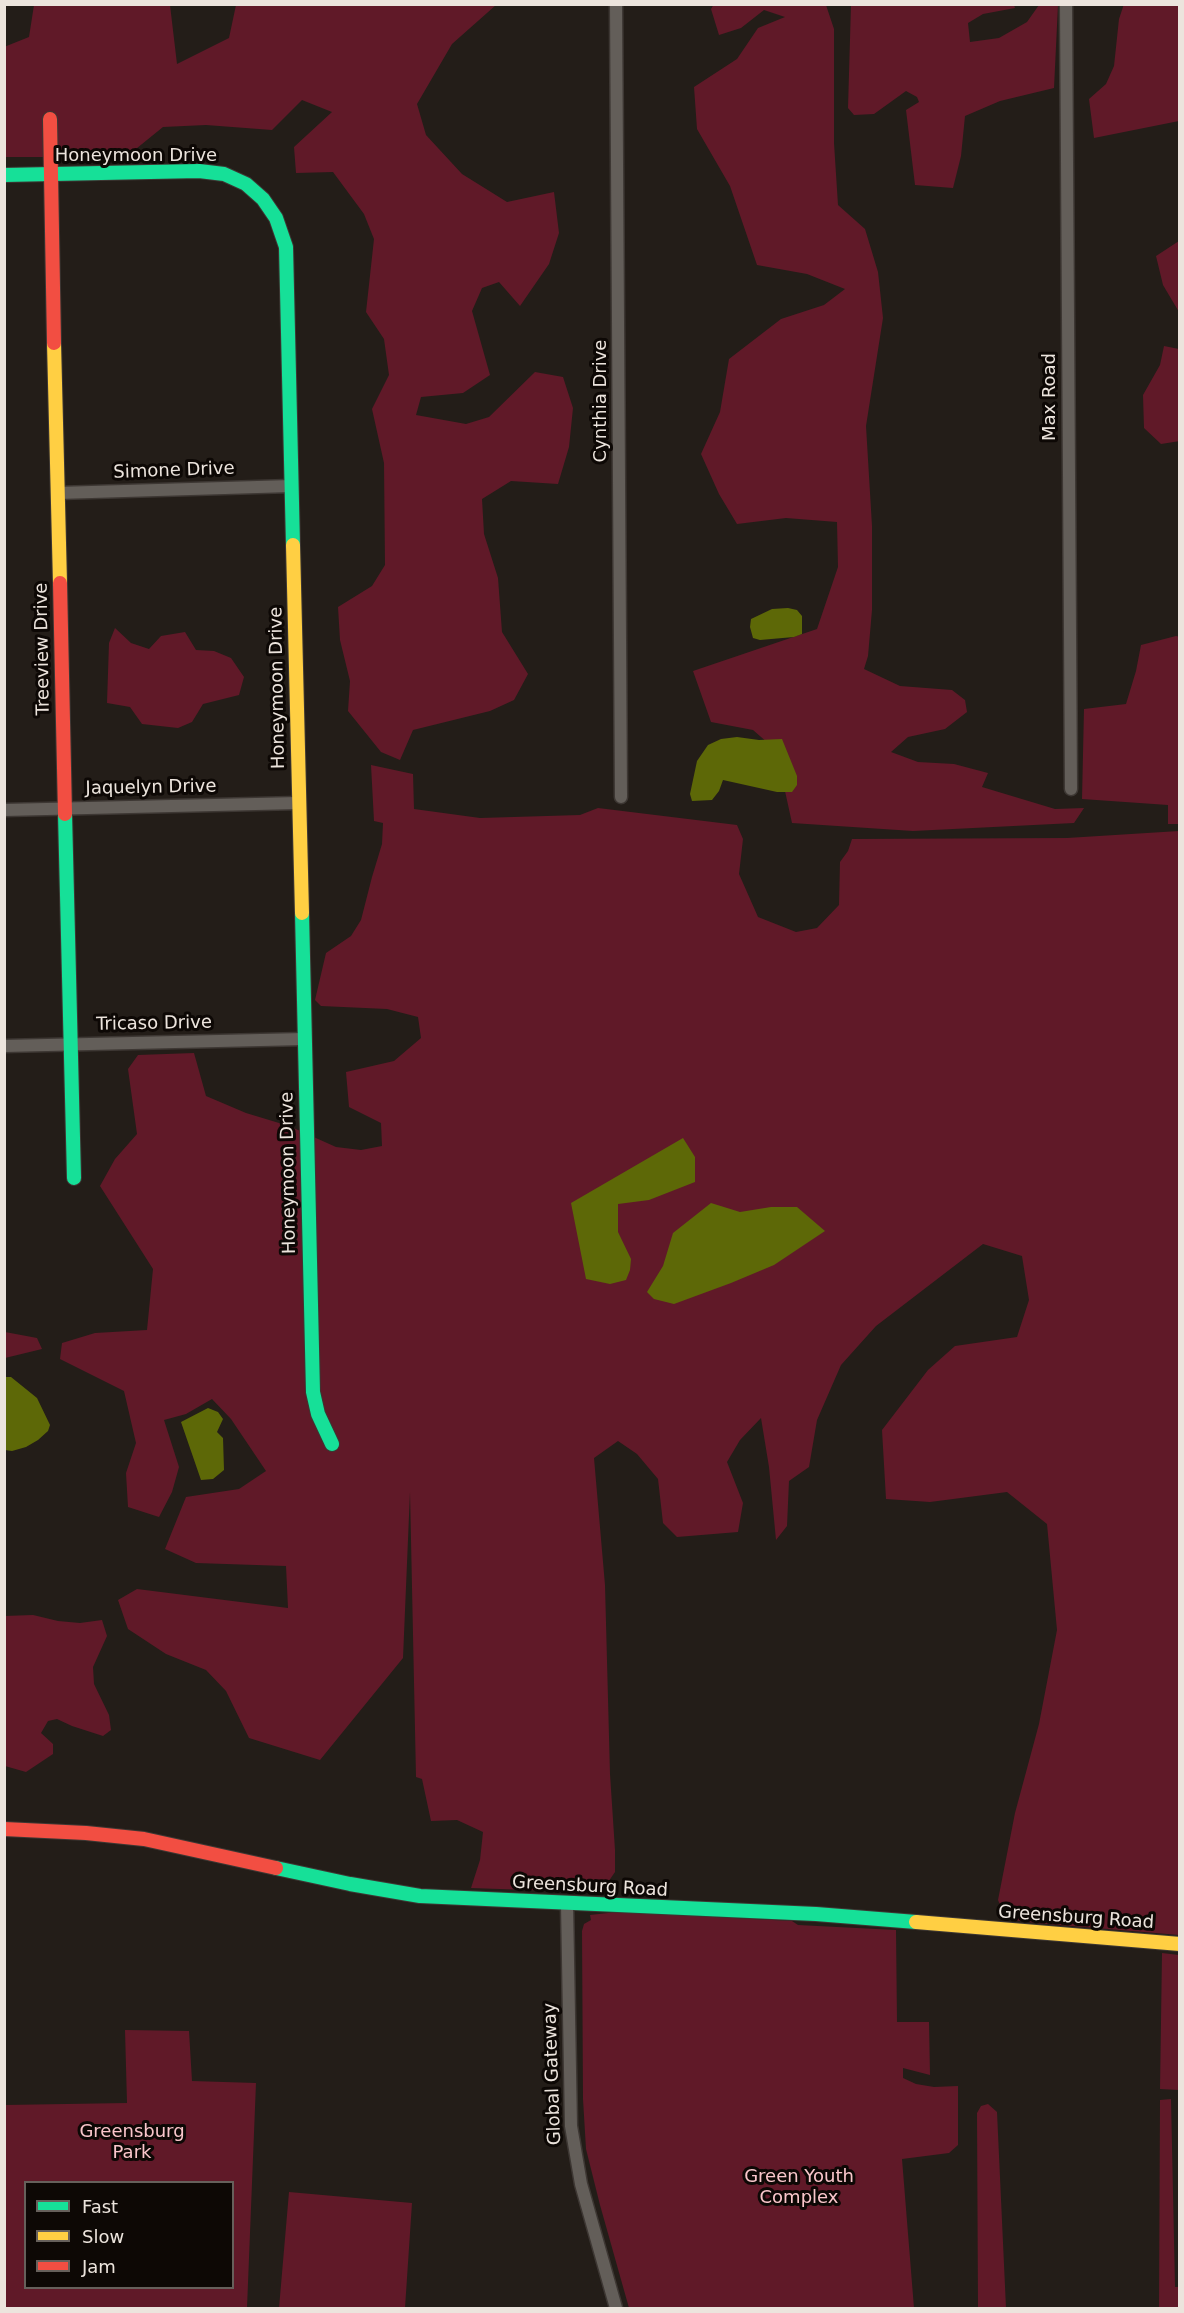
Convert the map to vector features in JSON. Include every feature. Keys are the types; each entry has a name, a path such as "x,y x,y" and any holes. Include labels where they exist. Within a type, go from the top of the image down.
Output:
{"street":[{"name":"Cynthia Drive","path":"616,4 621,797"},
{"name":"Max Road","path":"1066,4 1071,789"},
{"name":"Treeview Drive","path":"50,119 74,1178"},
{"name":"Honeymoon Drive","path":"4,175 199,171 232,176 246,184 268,205 279,225 288,256 291,486 312,1392 318,1414 332,1444"},
{"name":"Simone Drive","path":"58,493 291,486"},
{"name":"Jaquelyn Drive","path":"4,810 298,803"},
{"name":"Tricaso Drive","path":"4,1046 304,1039"},
{"name":"Greensburg Road","path":"4,1829 86,1833 144,1839 401,1894 567,1904 816,1914 1179,1944"},
{"name":"Global Gateway","path":"567,1904 571,2126 581,2184 616,2308"}],"green space":[{"path":"714,4 826,5 834,29 834,143 838,205 865,229 878,272 883,318 866,426 872,526 872,610 868,656 864,669 900,686 952,690 965,700 967,712 945,729 908,737 891,752 918,762 954,764 988,773 982,787 1055,809 1084,808 1074,823 913,831 792,823 776,750 753,730 711,722 693,671 817,629 838,567 837,522 786,518 737,524 719,494 701,454 720,412 729,359 781,319 824,305 845,289 807,274 757,265 730,186 697,129 694,87 737,59 758,28 785,17 764,10 741,28 719,35 711,9"},
{"path":"1124,4 1179,5 1179,121 1094,138 1089,99 1106,84 1114,66 1119,19"},
{"path":"34,5 170,5 177,64 229,38 236,5 496,5 452,44 417,104 426,135 462,174 507,202 554,192 559,233 549,264 520,306 499,282 482,288 472,311 490,375 463,393 421,397 416,415 466,424 489,417 535,372 563,377 573,408 569,447 558,484 511,481 482,499 484,534 498,578 502,632 528,674 514,700 490,711 413,730 400,760 381,752 348,711 350,681 340,640 338,607 372,586 385,565 384,463 372,409 389,375 384,339 366,312 374,239 364,214 333,172 296,173 294,147 332,112 302,100 272,130 206,125 163,127 126,157 5,157 4,47 29,37"},
{"path":"851,5 1014,5 1015,8 983,14 968,23 970,42 999,38 1027,22 1039,5 1058,5 1054,88 1000,101 965,116 961,156 953,188 915,185 906,110 919,102 917,97 906,91 874,114 854,115 848,108"},
{"path":"1179,241 1180,312 1163,285 1156,256"},
{"path":"1164,346 1179,349 1180,441 1161,444 1144,428 1143,395 1160,365"},
{"path":"115,628 131,643 149,649 161,636 185,632 196,650 214,651 231,658 244,677 239,695 203,704 192,722 178,728 142,724 130,707 107,703 109,643"},
{"path":"1180,637 1180,824 1168,824 1168,805 1082,799 1084,709 1126,704 1141,645"},
{"path":"371,765 413,774 414,809 480,818 580,815 598,808 737,825 743,839 739,874 758,917 796,932 817,928 839,905 840,862 848,851 852,839 1067,838 1179,831 1179,1935 1006,1919 998,1900 1015,1813 1039,1724 1057,1630 1047,1524 1007,1492 930,1502 886,1499 882,1430 928,1370 955,1346 1017,1337 1029,1300 1022,1256 983,1244 876,1326 841,1365 817,1420 809,1467 789,1481 787,1526 776,1540 769,1467 761,1418 740,1440 727,1462 743,1503 738,1532 677,1537 663,1523 658,1479 637,1454 618,1441 594,1458 605,1585 610,1774 615,1850 615,1872 604,1888 556,1891 471,1888 480,1860 483,1832 457,1820 431,1821 422,1779 416,1777 410,1492 403,1658 320,1760 249,1738 226,1691 206,1670 166,1654 128,1629 118,1600 137,1589 288,1608 286,1566 196,1563 165,1549 186,1497 239,1489 266,1471 231,1419 212,1399 186,1414 164,1420 179,1467 172,1492 159,1517 128,1507 126,1473 136,1443 124,1391 60,1359 62,1343 95,1333 147,1330 153,1269 100,1186 115,1159 137,1134 128,1069 138,1055 194,1053 206,1096 246,1113 289,1126 336,1147 361,1150 382,1146 381,1123 349,1107 346,1072 394,1061 421,1038 418,1017 387,1009 321,1006 315,1000 326,953 351,936 361,920 382,844 383,823 374,821"},
{"path":"5,1332 37,1338 42,1349 5,1358"},
{"path":"33,1615 80,1623 102,1620 107,1636 93,1667 94,1684 109,1715 111,1730 103,1736 57,1719 48,1721 41,1733 53,1744 53,1754 26,1772 5,1766 4,1616"},
{"name":"Green Youth Complex","path":"617,1912 792,1921 798,1925 896,1930 897,2022 929,2022 930,2075 903,2068 903,2078 916,2084 934,2087 958,2086 958,2145 949,2153 902,2159 914,2308 629,2308 586,2149 583,2099 582,1931 584,1924 591,1920 590,1915"},
{"path":"1162,1953 1179,1955 1179,2090 1160,2089"},
{"name":"Greensburg Park","path":"125,2030 189,2031 192,2081 256,2083 247,2308 5,2308 5,2105 127,2103"},
{"path":"1171,2099 1175,2287 1179,2287 1179,2308 1159,2308 1160,2100"},
{"path":"988,2104 997,2112 1006,2308 978,2308 977,2113 981,2106"},
{"path":"289,2192 412,2203 405,2308 279,2308"}],"shaded area":[{"path":"772,609 797,610 802,616 802,634 794,637 760,640 753,638 750,627 751,619"},
{"path":"737,737 759,740 782,739 797,776 797,785 792,792 777,792 723,780 712,800 692,801 690,794 697,761 708,745 721,739"},
{"path":"683,1138 695,1157 695,1182 649,1200 618,1204 618,1232 631,1259 626,1280 610,1284 586,1279 571,1203"},
{"path":"711,1203 740,1212 771,1207 797,1207 825,1231 774,1265 731,1283 674,1304 654,1299 647,1292 663,1266 673,1233"},
{"path":"5,1377 11,1377 37,1398 50,1425 48,1431 38,1440 12,1451 5,1450"},
{"path":"208,1408 218,1412 223,1419 217,1432 223,1438 224,1470 213,1479 201,1480 181,1422"}],"traffic: fast":[{"path":"4,175 199,171 224,174 246,184 263,199 276,218 286,247 293,545"},
{"path":"65,814 74,1178"},
{"path":"302,913 313,1392 318,1414 332,1444"},
{"path":"276,1868 420,1896 816,1914 916,1922"}],"traffic: slow":[{"path":"54,343 60,583"},
{"path":"293,545 302,913"},
{"path":"916,1922 1180,1944"}],"traffic: jam":[{"path":"50,119 54,343"},
{"path":"60,583 65,814"},
{"path":"4,1829 86,1833 144,1839 276,1868"}]}
